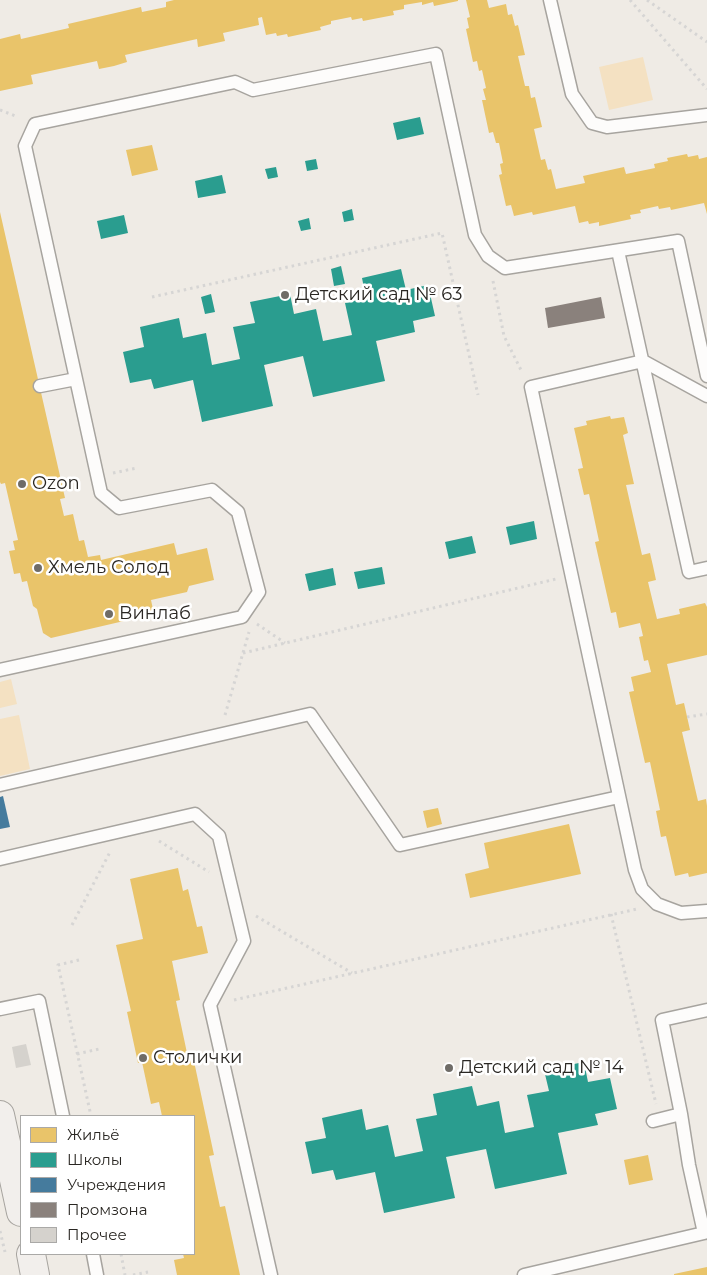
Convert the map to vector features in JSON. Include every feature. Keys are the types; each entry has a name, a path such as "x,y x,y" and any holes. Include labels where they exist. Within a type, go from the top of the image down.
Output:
{"street":[{"path":"0,1115 20,1207"},
{"path":"31,1255 35,1275"}],"lane":[{"path":"550,0 572,94 592,123 608,127 707,115"},
{"path":"0,670 242,617 259,592 238,512 212,490 119,508 101,493 25,146 35,124 235,82 252,90 436,54 475,235 488,256 505,268 678,241 707,376"},
{"path":"618,251 689,572 707,568"},
{"path":"707,396 643,361 530,387 635,870 642,889 657,904 681,913 707,912"},
{"path":"40,386 76,378"},
{"path":"0,785 310,714 400,846 619,797"},
{"path":"0,859 195,814 219,836 244,941 210,1005 271,1275"},
{"path":"0,1009 39,1001 63,1115"},
{"path":"524,1275 704,1233 689,1165 662,1020 707,1010"},
{"path":"656,1120 681,1114"},
{"path":"92,1255 97,1275"}],"path":[{"path":"630,0 707,89"},
{"path":"647,0 707,42"},
{"path":"152,297 442,233 478,395"},
{"path":"488,256 504,336 530,387"},
{"path":"97,477 137,468"},
{"path":"243,653 571,576"},
{"path":"219,735 252,621 249,607"},
{"path":"252,621 285,643"},
{"path":"687,717 707,714"},
{"path":"138,827 231,886"},
{"path":"72,925 120,831"},
{"path":"235,904 353,973"},
{"path":"210,1005 657,904"},
{"path":"612,914 656,1120"},
{"path":"79,960 58,965 91,1115"},
{"path":"77,1054 99,1049"},
{"path":"121,1255 125,1275"},
{"path":"132,1275 148,1272"}],"shaded area":[{"path":"643,57 653,100 609,110 599,67"},
{"path":"11,679 17,704 0,708 0,682"},
{"path":"19,715 30,769 0,776 0,719"}],"building: Жильё":[{"path":"174,0 458,1 434,6 433,2 422,5 422,2 404,5 404,9 393,11 394,15 363,21 362,18 352,20 351,17 331,21 331,24 320,27 321,30 288,37 287,34 277,36 276,33 266,35 262,17 258,18 259,25 223,33 225,41 198,47 197,39 125,55 127,62 114,66 99,69 97,61 31,75 33,84 0,91 0,39 20,34 21,39 69,28 68,24 141,7 142,12 166,7 166,2"},
{"path":"466,0 487,0 489,8 506,4 508,15 512,14 515,26 518,25 525,55 518,56 525,86 529,86 531,98 535,97 542,127 534,129 541,160 545,159 548,170 551,169 556,189 585,183 583,176 624,167 626,174 655,168 654,164 668,161 667,158 687,154 688,157 698,155 699,159 707,157 707,214 704,203 671,210 670,207 659,209 658,206 640,210 641,213 630,215 631,219 599,226 599,222 589,224 588,221 579,223 575,206 533,215 532,212 514,216 511,205 506,206 499,175 502,174 500,164 503,163 499,143 496,143 493,132 489,133 482,100 486,100 483,89 486,88 482,70 479,71 477,61 473,62 466,29 469,28 467,18 470,17"},
{"path":"152,145 158,170 132,176 126,150"},
{"path":"0,212 65,498 60,499 64,516 73,514 79,541 84,540 88,557 100,555 101,560 174,543 177,555 207,548 214,580 189,586 187,592 151,600 154,614 51,638 43,633 37,609 33,606 27,581 22,582 20,573 14,574 9,551 15,550 13,541 18,540 5,483 1,484 0,482"},
{"path":"610,416 611,419 624,417 628,433 623,435 634,484 626,485 642,555 650,553 656,580 648,582 657,619 680,614 679,609 705,603 707,607 707,655 667,664 676,705 684,703 690,730 682,732 698,801 706,799 707,806 707,873 689,877 688,873 675,876 666,836 661,837 656,811 660,810 650,762 645,763 629,692 634,691 631,677 651,672 648,660 644,661 639,637 643,636 640,623 619,628 616,612 611,613 595,542 599,541 589,494 584,495 578,469 583,468 574,428 587,425 586,421"},
{"path":"438,808 442,824 427,828 423,811"},
{"path":"569,824 581,874 470,898 465,874 489,868 484,843"},
{"path":"178,868 183,891 188,889 197,927 202,926 208,953 172,961 180,1000 176,1001 187,1053 192,1052 214,1155 209,1156 220,1207 225,1206 240,1275 177,1275 174,1260 184,1258 183,1255 195,1255 195,1115 162,1115 159,1102 151,1104 142,1062 138,1063 127,1012 131,1011 116,945 143,939 130,879"},
{"path":"648,1155 653,1180 629,1185 624,1160"},
{"path":"707,1267 707,1275 674,1275 674,1274"}],"building: Школы":[{"path":"420,117 424,134 397,140 393,123"},
{"path":"316,159 318,169 307,171 305,161"},
{"path":"276,167 278,177 268,179 265,169"},
{"path":"222,175 226,193 198,198 195,181"},
{"path":"352,209 354,220 344,222 342,212"},
{"path":"124,215 128,233 101,239 97,221"},
{"path":"309,218 311,229 301,231 298,221"},
{"path":"341,266 345,284 334,286 331,269"},
{"path":"401,269 406,290 428,285 435,316 413,321 415,332 376,341 385,381 313,397 303,356 264,365 273,406 202,422 193,380 154,389 151,379 130,383 123,352 144,347 140,327 179,318 183,338 206,333 212,365 240,359 233,327 255,323 250,302 290,294 294,314 316,309 323,341 352,335 345,303 366,298 362,278"},
{"path":"211,294 215,312 205,314 201,297"},
{"path":"534,521 537,539 510,545 506,527"},
{"path":"472,536 476,553 449,559 445,542"},
{"path":"382,567 385,584 358,589 354,572"},
{"path":"333,568 336,585 309,591 305,574"},
{"path":"584,1062 588,1082 610,1078 617,1109 595,1114 598,1125 558,1133 567,1174 495,1189 486,1149 446,1157 455,1198 384,1213 375,1172 336,1180 333,1170 312,1174 305,1142 326,1138 322,1118 362,1109 366,1130 388,1125 395,1157 423,1151 416,1119 437,1115 433,1094 472,1086 477,1106 499,1101 505,1133 534,1127 527,1095 549,1091 544,1070"}],"building: Учреждения":[{"path":"3,796 10,827 0,829 0,797"}],"building: Промзона":[{"path":"601,297 605,318 548,328 545,308"}],"building: Прочее":[{"path":"26,1044 31,1065 16,1068 12,1047"}],"place":[{"name":"Детский сад № 63","path":"285,295"},
{"name":"Ozon","path":"22,484"},
{"name":"Хмель Солод","path":"38,568"},
{"name":"Винлаб","path":"109,614"},
{"name":"Столички","path":"143,1058"},
{"name":"Детский сад № 14","path":"449,1068"}]}
